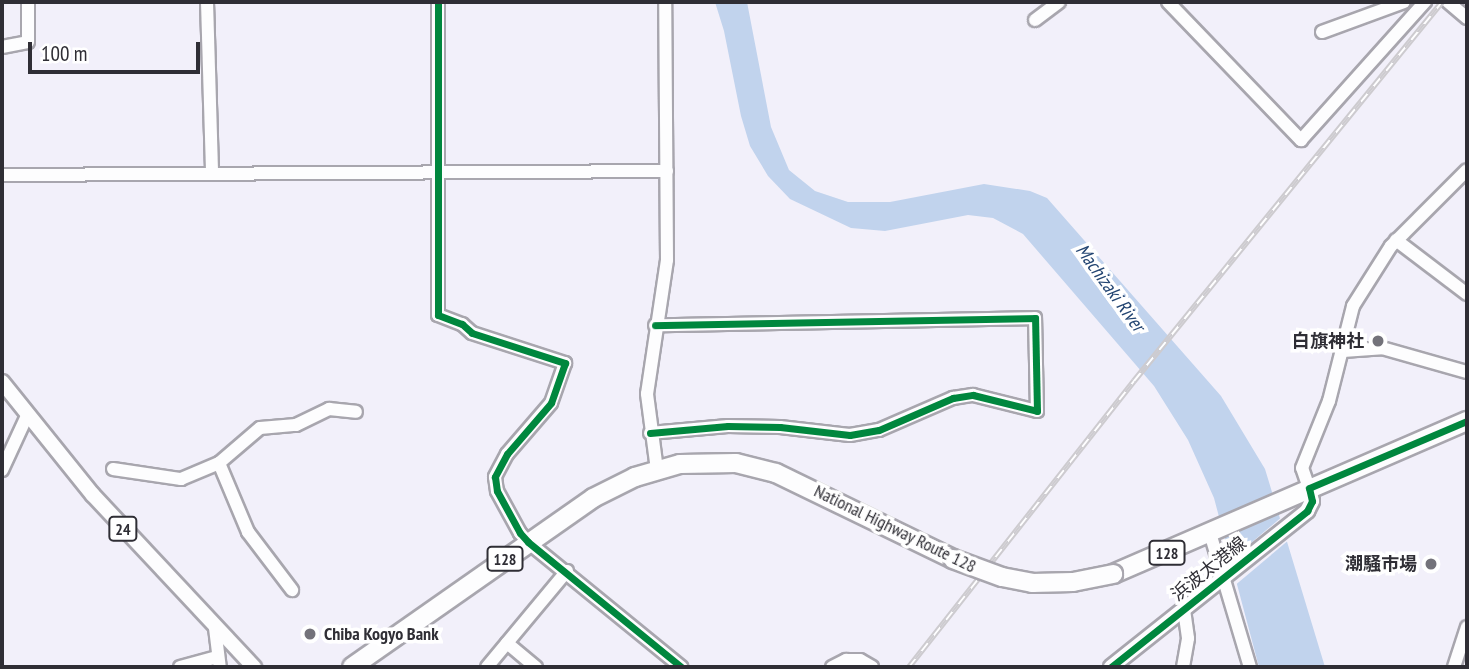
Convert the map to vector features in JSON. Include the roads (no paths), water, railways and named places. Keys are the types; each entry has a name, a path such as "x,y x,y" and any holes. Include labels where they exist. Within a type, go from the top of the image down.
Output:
{"highway":[{"name":"National Highway Route 128","path":"352,667 528,542 614,486 657,470 709,462 736,463 776,473 953,559 1002,577 1032,583 1073,582 1113,574 1467,421"}],"main road":[{"name":"24","path":"2,383 117,522 254,667"},
{"name":"浜波太港線","path":"1111,667 1310,507 1309,488"}],"street":[{"path":"2,47 28,42 28,2"},
{"path":"207,2 212,173"},
{"path":"438,2 439,315 462,324 472,333 565,362 551,403 507,454 495,477 497,491 520,533 528,542 567,571 681,667"},
{"path":"657,470 650,433 647,394 655,325 667,260 665,2"},
{"path":"1035,20 1059,2"},
{"path":"1168,2 1301,140 1425,2"},
{"path":"1322,32 1404,2"},
{"path":"1448,2 1467,18"},
{"path":"1309,488 1302,471 1304,457 1329,401 1353,306 1396,240 1467,170"},
{"path":"2,175 667,171"},
{"path":"1396,240 1467,294"},
{"path":"650,433 754,426 850,435 879,430 953,398 973,395 1037,411 1035,318 655,325"},
{"path":"1343,351 1382,348 1467,372"},
{"path":"113,469 181,479 219,463 260,428 296,425 329,409 356,412"},
{"path":"2,470 27,416"},
{"path":"219,463 248,532 292,590"},
{"path":"1215,531 1229,572 1250,667"},
{"path":"487,667 567,571"},
{"path":"1183,667 1188,638 1184,609"},
{"path":"1454,667 1467,627"},
{"path":"180,667 219,662 215,628"},
{"path":"507,643 536,667"},
{"path":"832,667 846,660 860,660 872,667"}],"water":[{"name":"Machizaki River","path":"715,2 747,2 771,127 789,170 815,191 848,202 890,202 984,184 1030,191 1047,198 1221,396 1265,469 1325,667 1259,667 1214,498 1188,440 1154,386 1023,234 993,218 968,215 885,231 851,228 790,199 768,176 750,146"}],"railway":[{"path":"909,667 1134,381 1442,2"}],"place":[{"name":"白旗神社","path":"1378,341"},
{"name":"潮騒市場","path":"1431,564"},
{"name":"Chiba Kogyo Bank","path":"310,634"}]}
